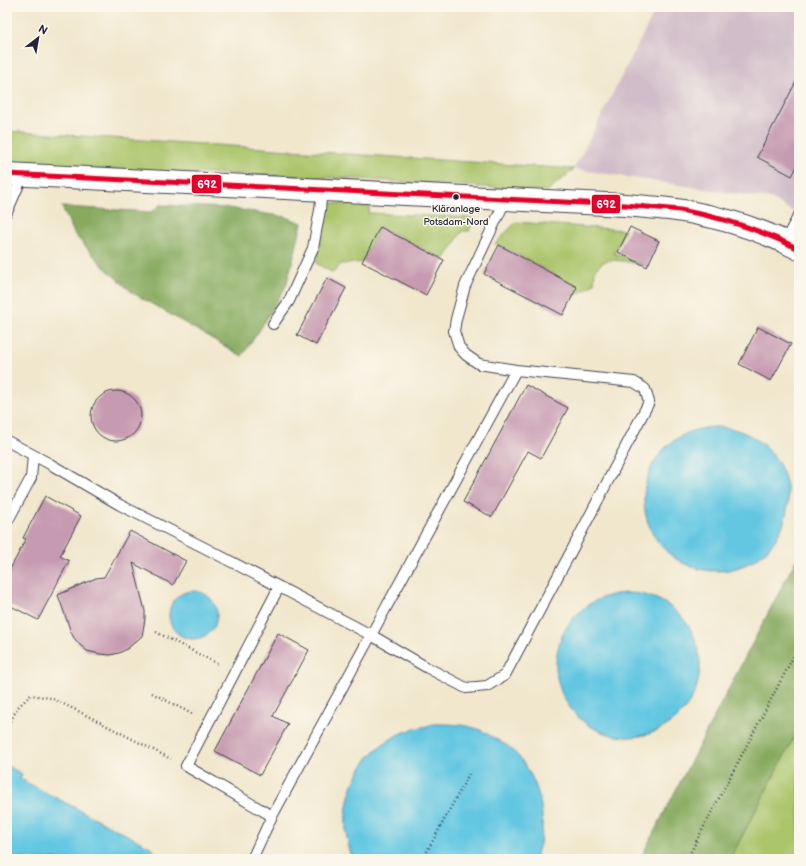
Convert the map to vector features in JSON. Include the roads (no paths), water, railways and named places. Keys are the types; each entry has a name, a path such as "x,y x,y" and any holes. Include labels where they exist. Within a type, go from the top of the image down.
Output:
{"street":[{"path":"15,175 625,205 688,212 738,224 792,245"}],"lane":[{"path":"7,212 15,175"},
{"path":"273,324 289,301 313,248 322,189"},
{"path":"7,441 120,505 372,635 426,667 466,688 487,686 505,675 649,402 645,389 634,382 516,370 479,364 466,356 459,347 454,331 465,286 506,199"},
{"path":"792,245 799,215"},
{"path":"252,859 272,816 516,370"},
{"path":"7,522 31,478 33,456"},
{"path":"272,816 186,766 279,588"}],"water":[{"path":"709,427 723,427 750,435 762,443 772,453 783,471 787,485 787,513 783,527 772,545 762,555 744,566 723,571 709,571 682,563 670,555 660,545 649,527 644,506 644,492 652,465 660,453 670,443 688,432"},
{"path":"188,591 198,591 210,598 217,610 217,620 210,632 198,639 188,639 180,635 173,628 169,620 169,610 173,602 180,595"},
{"path":"621,593 635,593 662,601 674,609 684,619 695,637 699,651 699,679 695,693 684,711 674,721 656,732 635,737 621,737 594,729 582,721 572,711 561,693 556,672 556,658 564,631 572,619 582,609 600,598"},
{"path":"434,724 463,725 480,730 509,747 520,758 535,784 540,799 542,829 540,844 535,859 353,859 348,845 346,814 348,799 360,771 368,758 379,747 397,735"},
{"path":"8,766 22,774 20,779 154,849 149,859 7,859"}],"place":[{"name":"Kläranlage Potsdam-Nord","path":"456,197"}]}
